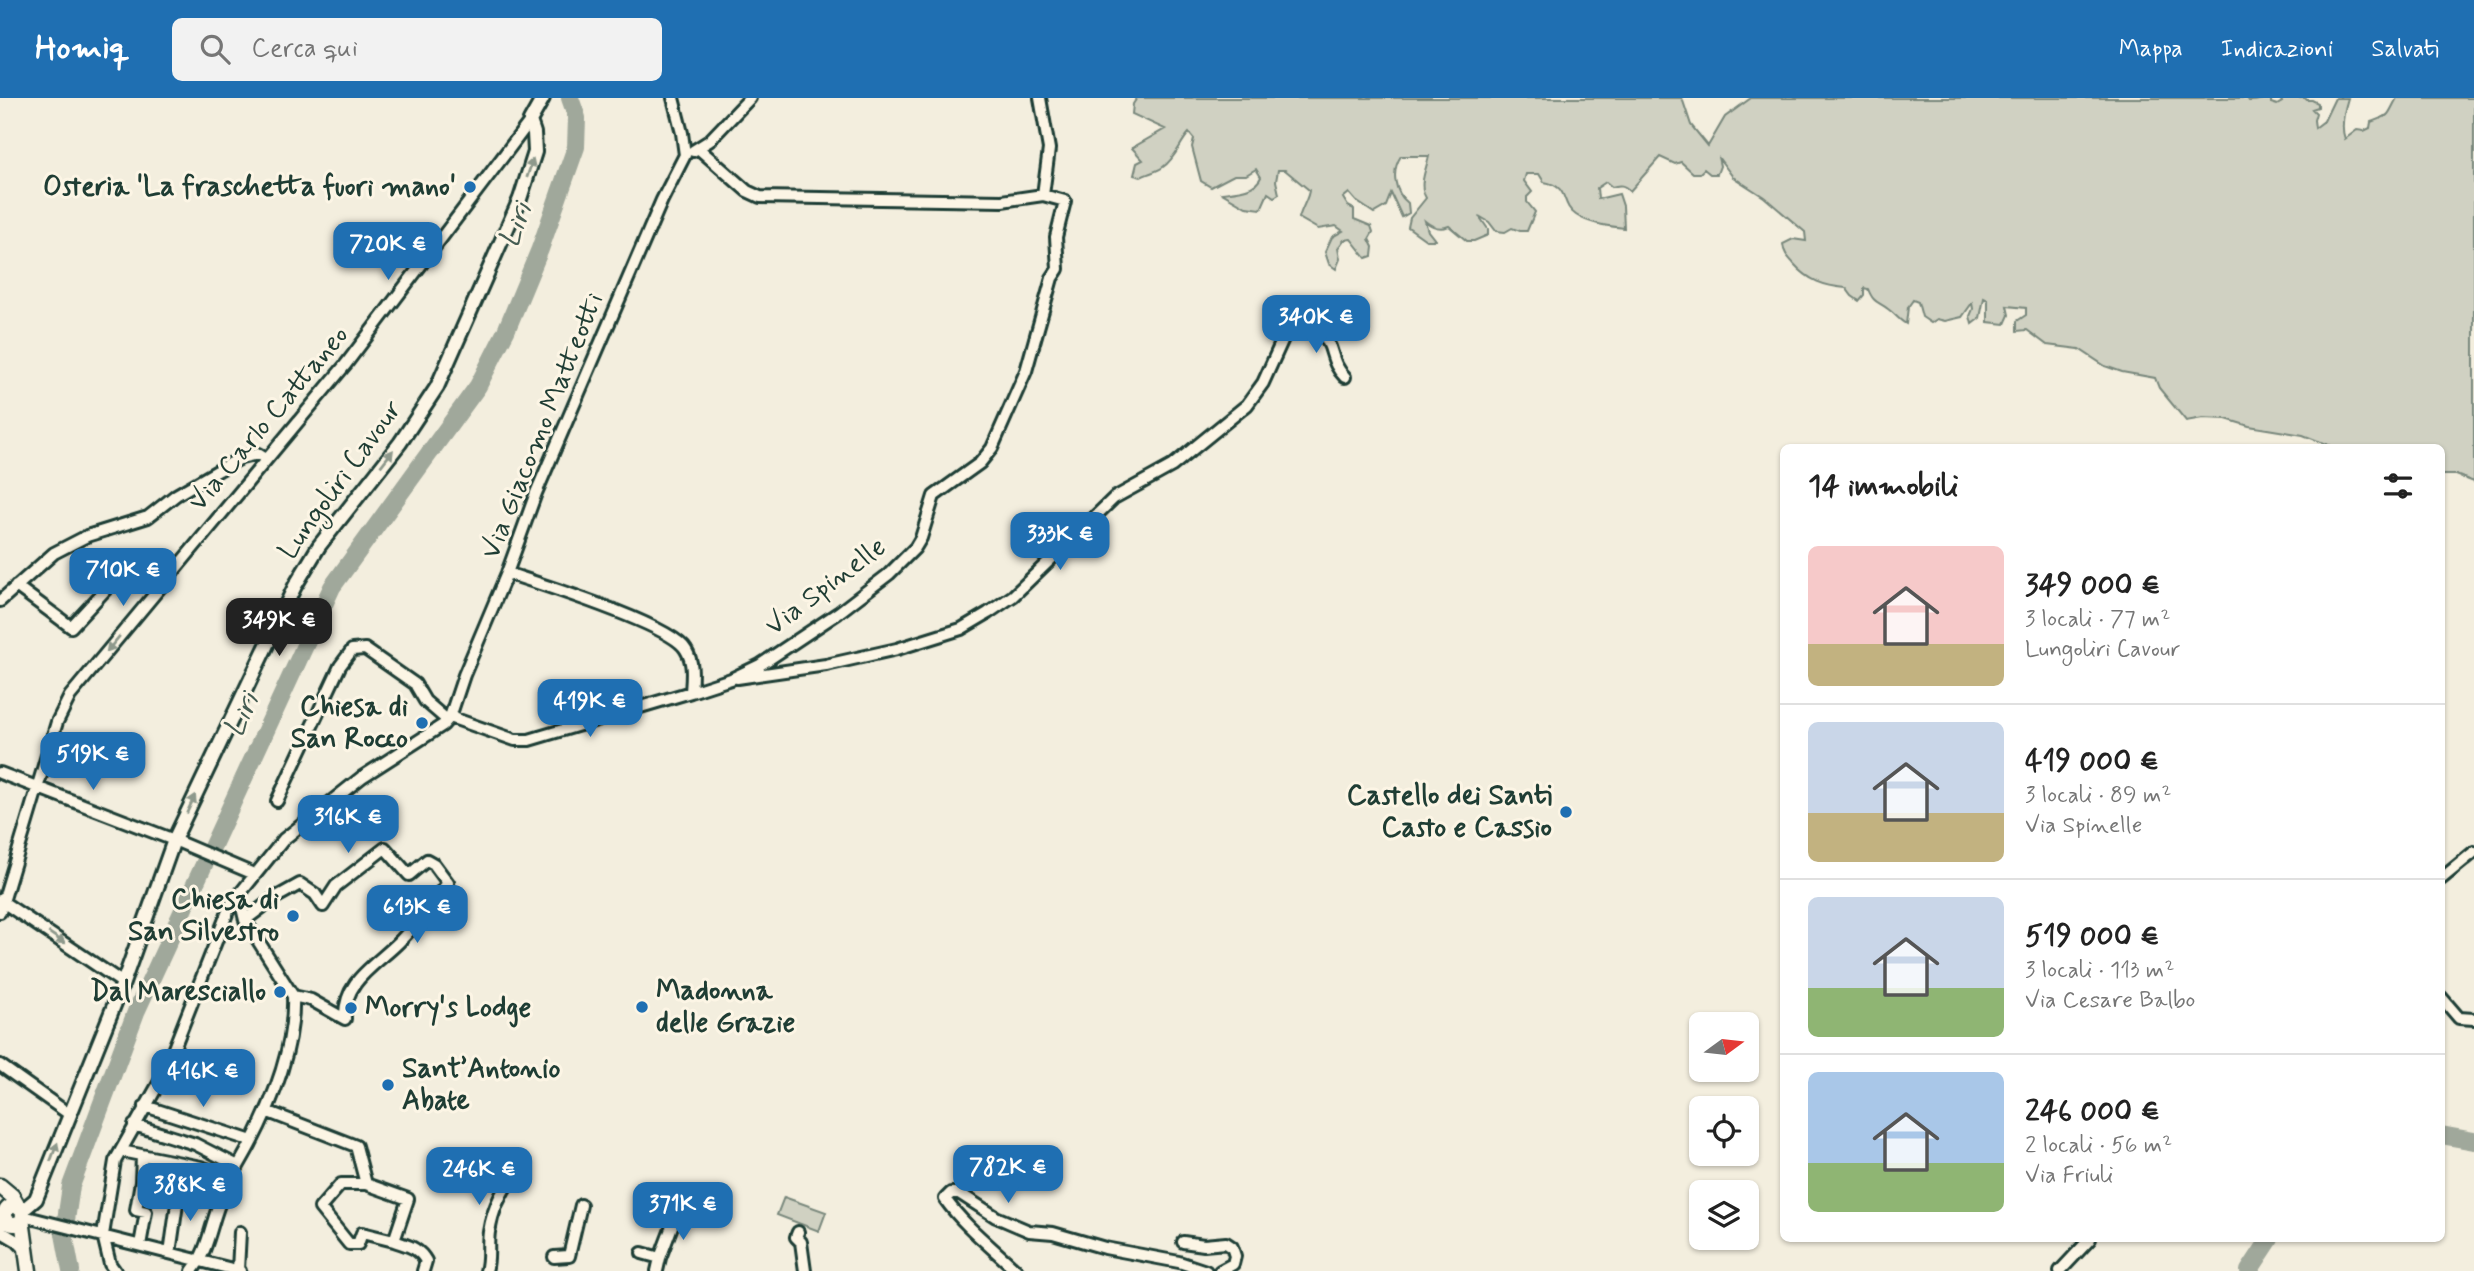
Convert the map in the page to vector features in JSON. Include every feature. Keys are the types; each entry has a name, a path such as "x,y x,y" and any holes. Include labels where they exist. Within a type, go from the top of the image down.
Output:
{"main road":[{"path":"0,1186 12,1196 14,1217 28,1252 29,1271"}],"street":[{"path":"532,116 542,98"},
{"path":"673,98 685,155 709,141 750,98"},
{"path":"698,148 747,191 760,197 1002,201 1043,195 1049,149 1040,98"},
{"name":"Via Carlo Cattaneo","path":"1,905 57,722 70,696 354,354 532,116"},
{"name":"Lungoliri Cavour","path":"14,1217 36,1199 122,982 174,840 307,565 400,443 437,387 520,199 535,152 532,116"},
{"name":"Via Giacomo Matteotti","path":"448,719 536,494 662,200 685,155"},
{"name":"Via Spinelle","path":"448,719 514,740 529,740 731,679 760,665 838,613 889,574 915,548 921,538 934,496 980,463 992,448 1026,371 1052,278 1058,269 1056,237 1065,201 1043,195"},
{"path":"731,679 826,665 897,649 961,629 988,613 1013,596 1114,498 1171,466 1247,405 1263,383 1291,321 1301,313 1308,313 1321,329 1330,346 1336,368 1345,377"},
{"path":"0,601 54,553 87,536 148,517 176,495 242,458 258,454 266,459"},
{"path":"16,586 71,627 132,562 162,586"},
{"path":"507,573 634,618 670,634 680,641 691,660 691,692"},
{"path":"115,1271 99,1234 116,1161 163,1076 230,906 284,839 362,777 448,719 425,701 415,684 365,649 352,650 340,666 277,801"},
{"path":"0,773 232,863 258,869"},
{"path":"245,920 300,884 315,894 323,906 336,886 386,848 409,876 427,860 434,864 448,883 399,942 361,975 345,1001 345,1019 311,1000 293,996"},
{"path":"2445,875 2474,852"},
{"path":"192,1271 201,1261 221,1198 266,1111 287,1050 294,1009 293,996 245,920 239,895"},
{"path":"1,905 122,982"},
{"path":"2445,1002 2459,1018 2474,1019"},
{"path":"0,1066 69,1114"},
{"path":"145,1106 252,1142"},
{"path":"266,1111 356,1146 366,1184"},
{"path":"134,1125 195,1144 235,1171"},
{"path":"121,1151 235,1171"},
{"path":"140,1245 146,1212 135,1210 141,1182 142,1156"},
{"path":"486,1271 489,1232 494,1211 501,1193 521,1167"},
{"path":"141,1182 221,1198"},
{"path":"394,1241 408,1199 366,1184 341,1184 320,1208 349,1244 358,1244 362,1233 417,1248 426,1261 423,1271"},
{"path":"170,1253 178,1190"},
{"path":"1017,1271 993,1247 971,1231 952,1209 945,1199 951,1193 959,1193 996,1217 1029,1231 1053,1233 1105,1248 1179,1262 1206,1271"},
{"path":"648,1202 680,1205 657,1271"},
{"path":"554,1257 569,1256 581,1205"},
{"path":"14,1217 99,1234 239,1271 240,1232"},
{"path":"798,1232 796,1237 801,1242 803,1269 806,1271"},
{"path":"1183,1242 1210,1246 1226,1243 1232,1247 1235,1256 1233,1264 1220,1271"},
{"path":"2060,1271 2087,1242"},
{"path":"642,1253 660,1258"}],"shaded area":[{"path":"1137,98 1682,98 1691,125 1708,146 1725,117 1751,98 2247,98 2252,101 2271,98 2271,103 2277,105 2282,102 2280,98 2305,98 2318,103 2318,107 2312,109 2316,113 2315,128 2324,121 2335,98 2348,98 2343,124 2345,139 2357,130 2370,128 2371,122 2388,114 2397,98 2474,98 2474,482 2456,475 2445,475 2445,444 2326,444 2303,435 2249,426 2226,419 2203,418 2186,421 2159,388 2155,378 2122,372 2105,366 2079,349 2047,345 2027,330 2017,331 2017,321 2026,315 2026,308 2007,306 2009,315 2005,324 1988,322 1988,300 1984,298 1980,318 1972,324 1972,303 1962,317 1945,321 1937,319 1931,323 1922,317 1918,302 1913,300 1908,307 1906,324 1874,300 1868,289 1864,288 1864,295 1859,301 1846,288 1817,282 1805,275 1787,255 1783,244 1793,239 1806,241 1805,232 1764,197 1733,177 1718,157 1720,166 1717,174 1710,174 1704,169 1700,173 1693,173 1681,162 1675,164 1660,157 1630,191 1622,186 1612,187 1606,182 1597,188 1598,199 1619,194 1623,206 1624,228 1581,218 1571,210 1562,191 1544,182 1539,174 1526,174 1524,181 1532,192 1527,197 1527,202 1535,212 1527,231 1512,228 1505,232 1496,231 1489,222 1479,216 1488,229 1488,235 1467,241 1449,226 1436,227 1425,221 1435,240 1426,240 1408,227 1410,218 1426,198 1423,183 1429,156 1401,156 1395,175 1397,187 1408,203 1409,213 1402,217 1391,193 1386,206 1374,213 1349,193 1343,198 1348,206 1354,209 1354,219 1371,226 1373,232 1369,239 1373,247 1372,256 1366,258 1351,239 1344,240 1338,248 1340,259 1336,269 1329,264 1325,252 1332,237 1343,231 1336,226 1318,229 1299,218 1309,190 1285,170 1278,170 1276,181 1279,194 1274,197 1268,193 1261,209 1246,207 1222,193 1245,190 1254,185 1261,177 1256,169 1246,175 1234,175 1211,187 1201,181 1192,147 1194,139 1189,133 1171,160 1163,167 1141,177 1134,175 1137,163 1143,160 1132,148 1165,129 1132,114"},
{"path":"784,1197 826,1212 819,1231 777,1215"}],"waterway":[{"name":"Liri","path":"71,1271 64,1234 71,1186 136,1012 332,587 478,386 506,331 540,249 576,147 577,118 570,98"},
{"name":"Liri","path":"2445,1136 2474,1141"},
{"name":"Liri","path":"2249,1271 2268,1242"}],"place":[{"name":"Osteria 'La fraschetta fuori mano'","path":"470,187"},
{"name":"Chiesa di San Rocco","path":"422,723"},
{"name":"Castello dei Santi Casto e Cassio","path":"1566,812"},
{"name":"Chiesa di San Silvestro","path":"293,916"},
{"name":"Dal Maresciallo","path":"280,992"},
{"name":"Madonna delle Grazie","path":"642,1007"},
{"name":"Morry's Lodge","path":"351,1008"},
{"name":"Sant’Antonio Abate","path":"388,1085"}]}
